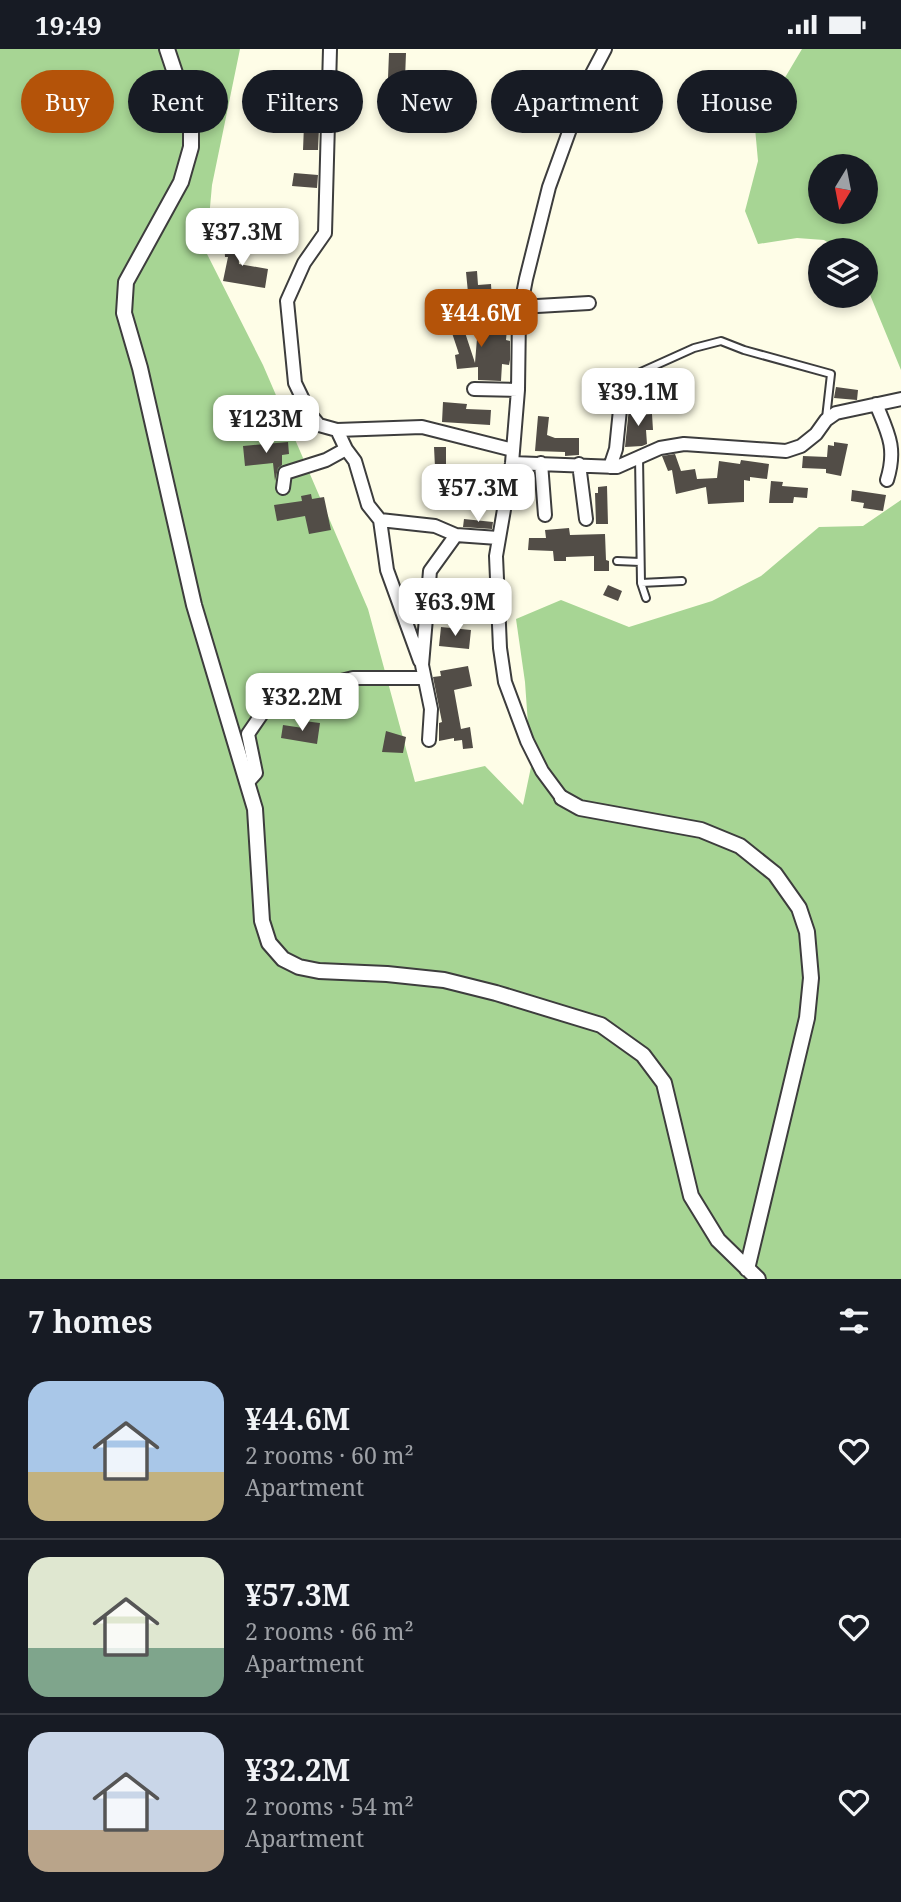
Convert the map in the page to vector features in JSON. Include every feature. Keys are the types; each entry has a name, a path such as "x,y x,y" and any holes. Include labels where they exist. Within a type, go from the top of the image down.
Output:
{"street":[{"path":"167,49 191,121 191,146 181,182 126,282 124,313 140,367 194,605 255,809 262,921 269,943 282,959 299,967 319,971 444,980 601,1025 643,1055 664,1083 691,1196 718,1240 758,1279"},
{"path":"330,49 325,233 304,263 287,301 295,383 310,414 319,425 337,431 422,428 541,463 617,467 660,448 684,444 786,451 802,446 816,434 826,420 836,414 901,399"},
{"path":"605,49 586,85 549,187 519,311 518,390 513,456 496,556 500,648 505,682 527,741 542,771 562,798 580,808 701,830 740,846 775,874 799,908 807,932 811,978 807,1018 747,1269"},
{"path":"488,315 589,303"},
{"path":"610,467 616,449 623,380"},
{"path":"474,389 518,390"},
{"path":"876,404 892,443 892,464 887,479"},
{"path":"254,430 256,418 310,414"},
{"path":"337,431 355,461 368,505 380,520 387,570 423,671 430,709 429,740"},
{"path":"283,488 285,473 326,460 346,449"},
{"path":"541,463 545,515"},
{"path":"579,464 586,519"},
{"path":"380,520 435,526 456,535 498,538"},
{"path":"423,671 430,571 456,535"},
{"path":"248,782 257,773 248,734 272,699 353,678 423,671"}],"lane":[{"path":"623,380 694,348 721,341 831,374 826,420"},
{"path":"639,457 641,583 646,598"},
{"path":"617,561 640,562"},
{"path":"641,583 682,581"}],"green space":[{"path":"0,49 240,49 228,107 228,70 128,70 128,133 223,133 212,185 206,252 263,365 368,609 415,782 485,766 523,805 531,767 525,682 516,619 561,600 629,627 712,601 761,576 819,527 863,526 901,500 901,1279 0,1279"},
{"path":"802,49 901,49 901,370 875,308 878,308 878,238 797,238 758,244 745,211 758,161 755,133 797,133 797,70 790,70"}],"building":[{"path":"389,53 406,53 405,70 388,70"},
{"path":"304,133 319,133 318,150 303,150"},
{"path":"294,173 318,175 317,188 292,186"},
{"path":"224,238 238,238 239,264 268,269 265,288 223,281 228,257 225,257"},
{"path":"477,271 478,285 491,284 492,301 469,303 466,272"},
{"path":"457,308 475,363 478,326 507,329 510,360 509,365 502,364 501,381 478,380 478,367 457,369 455,355 459,354 445,312"},
{"path":"836,387 858,390 857,400 834,398"},
{"path":"443,402 467,404 466,409 491,410 490,425 442,422"},
{"path":"629,408 639,410 638,415 652,414 653,430 646,430 647,444 625,447"},
{"path":"538,416 549,417 547,435 555,438 579,438 579,455 565,456 565,452 535,451"},
{"path":"288,442 289,454 282,455 282,465 278,468 275,481 273,463 245,466 243,446"},
{"path":"834,442 848,444 841,476 826,473 826,469 802,468 803,456 827,457 828,445 834,446"},
{"path":"434,447 446,447 446,466 435,467"},
{"path":"675,454 681,471 695,469 697,479 717,478 719,461 740,464 741,460 769,464 767,479 750,477 750,481 744,480 744,502 708,504 706,487 676,494 672,470 668,471 662,456"},
{"path":"771,481 783,482 782,486 808,488 807,498 794,497 793,503 769,503"},
{"path":"607,486 608,524 596,524 595,493 598,493 598,487"},
{"path":"852,490 886,495 883,511 863,508 864,503 851,501"},
{"path":"311,494 312,499 324,497 331,530 309,534 305,516 277,521 274,505 302,501 301,496"},
{"path":"464,519 493,522 492,529 463,527"},
{"path":"569,528 570,535 605,534 609,571 594,571 594,556 566,557 566,561 554,561 553,551 528,550 529,538 546,538 545,530"},
{"path":"608,585 622,591 618,601 603,595"},
{"path":"441,627 471,630 469,649 439,646"},
{"path":"468,666 472,686 454,690 461,729 470,727 473,748 463,749 462,740 454,741 454,738 439,741 439,723 442,722 433,677 441,676 440,671"},
{"path":"304,721 320,723 317,744 281,738 283,725 303,728"},
{"path":"386,731 406,737 403,753 382,752"}]}
